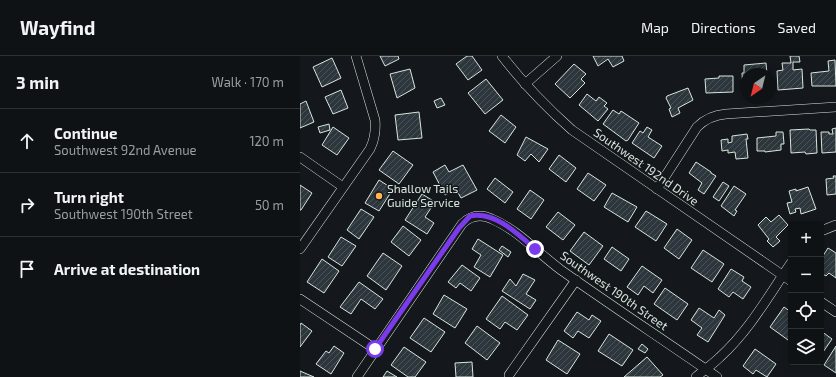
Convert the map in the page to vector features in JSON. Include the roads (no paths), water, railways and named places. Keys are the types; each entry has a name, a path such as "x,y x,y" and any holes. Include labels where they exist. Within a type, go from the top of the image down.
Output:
{"street":[{"path":"300,249 370,149 375,137 375,120 356,56"},
{"name":"Southwest 192nd Drive","path":"502,56 551,112 572,130 788,280"},
{"path":"525,84 557,56"},
{"path":"657,189 697,127 712,116 836,107"},
{"path":"300,157 343,187"},
{"name":"Southwest 190th Street","path":"375,349 462,224 470,216 476,215 491,218 506,226 550,262 717,377"},
{"path":"824,230 836,225"},
{"path":"696,377 720,358 736,341 788,267"},
{"path":"509,375 576,280"},
{"path":"300,299 375,349 357,377"},
{"path":"824,304 836,312"}],"place":[{"name":"Shallow Tails Guide Service","path":"379,196"}]}
